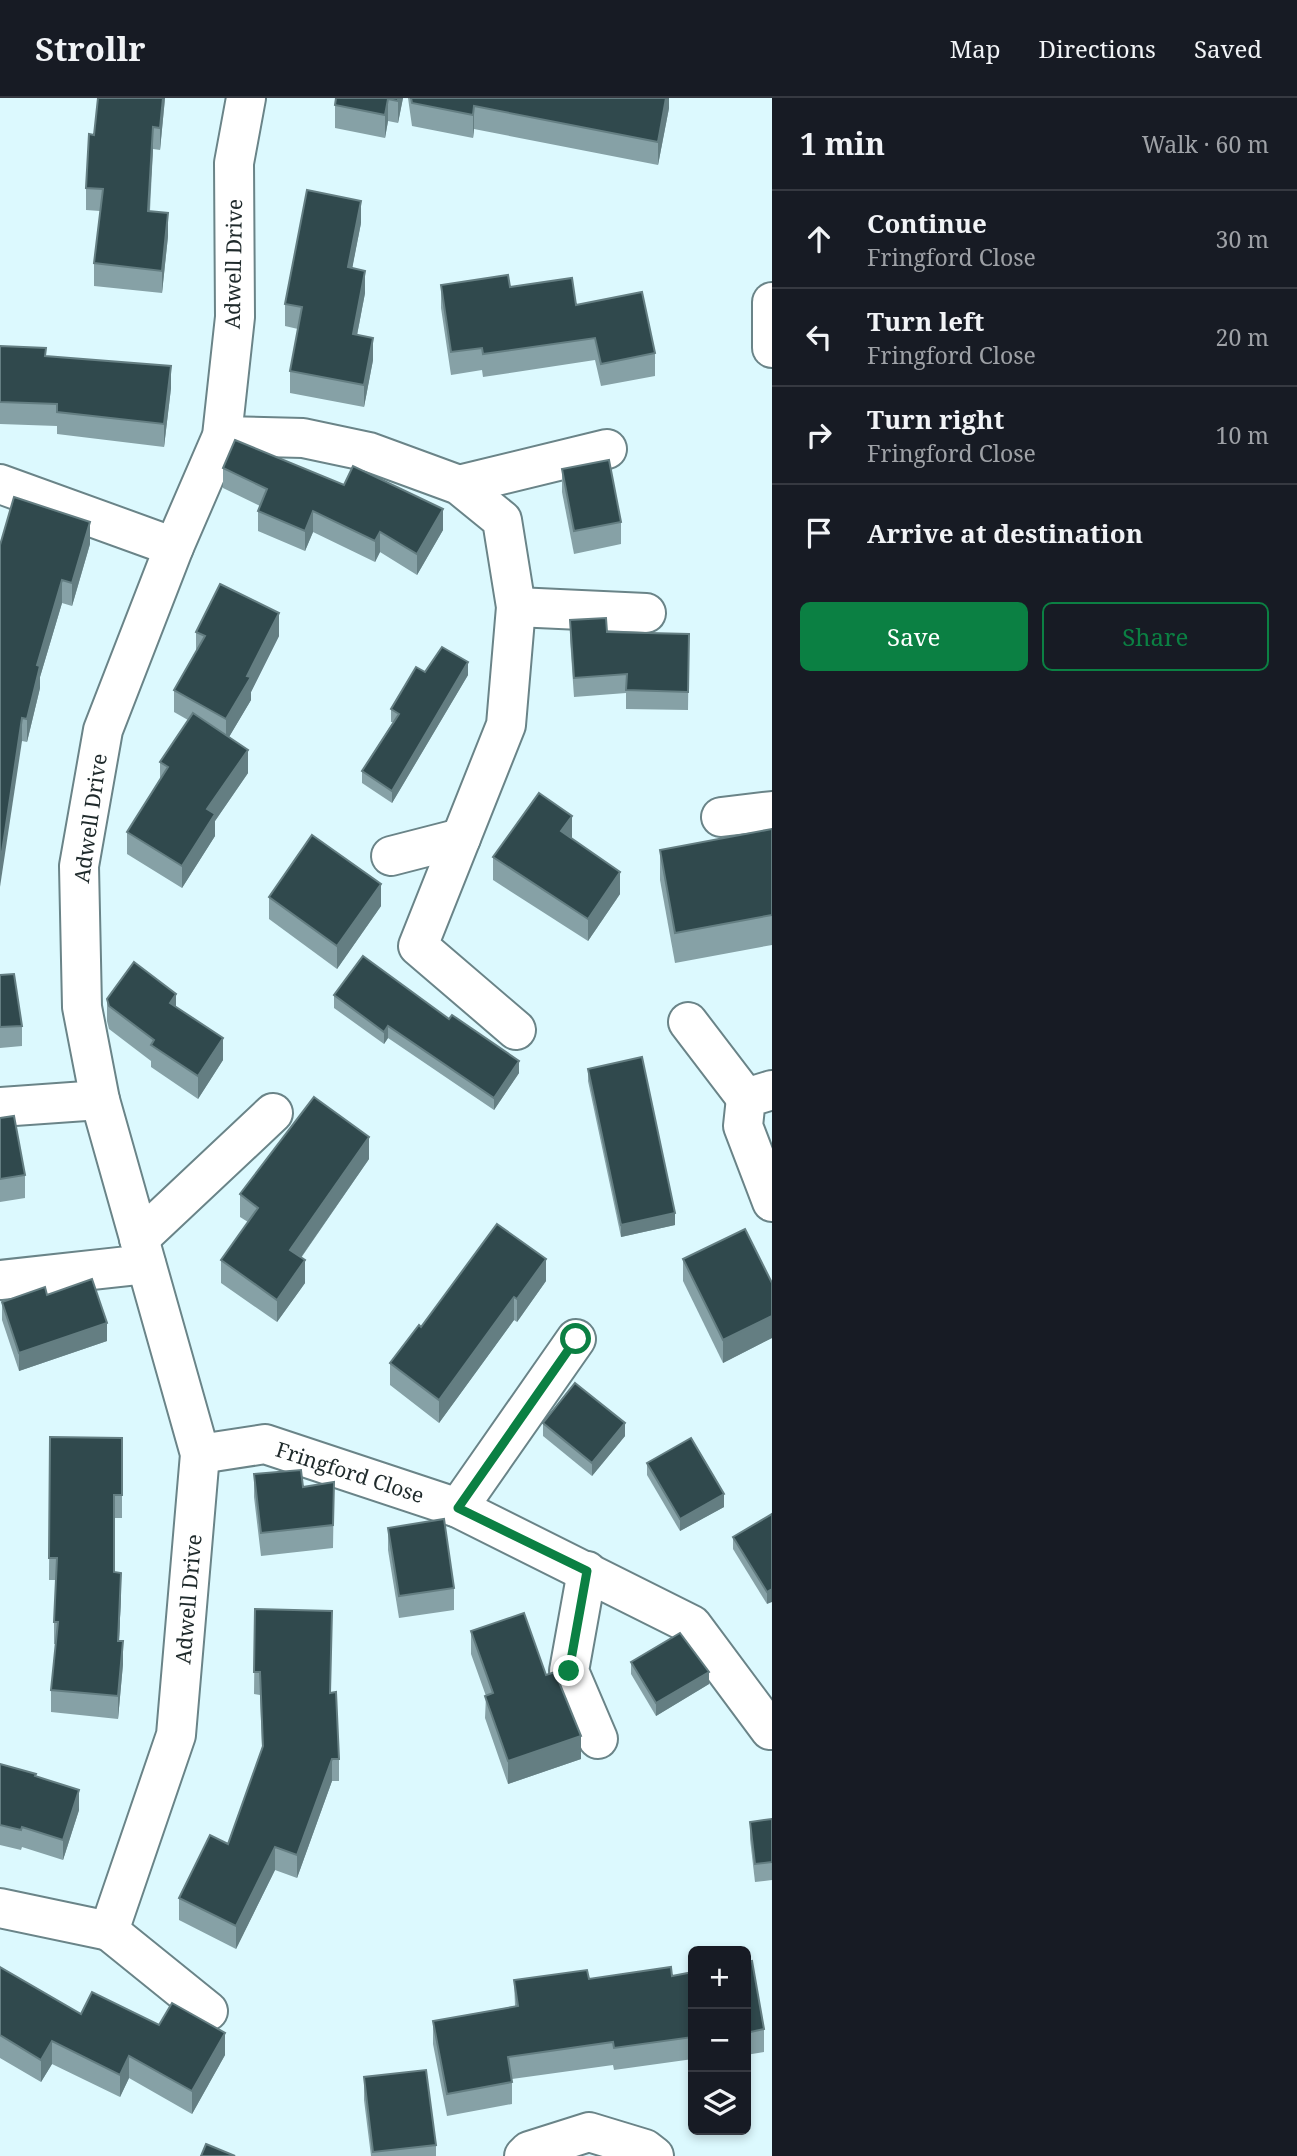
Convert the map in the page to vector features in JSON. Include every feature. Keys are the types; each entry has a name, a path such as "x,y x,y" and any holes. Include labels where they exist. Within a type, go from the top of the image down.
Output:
{"street":[{"name":"Adwell Drive","path":"108,1931 176,1735 200,1454 100,1100 82,1007 79,866 103,730 174,547 222,436 235,317 234,163 246,98"},
{"path":"772,302 772,348"},
{"path":"222,436 303,438 369,452 459,485 502,520 516,607 506,725 418,946 516,1030"},
{"path":"459,485 607,449"},
{"path":"0,484 174,547"},
{"path":"516,607 646,613"},
{"path":"721,817 772,811"},
{"path":"391,856 461,838"},
{"path":"688,1022 759,1094 743,1126 772,1202"},
{"path":"0,1107 100,1100"},
{"path":"0,1280 142,1252 272,1112"},
{"path":"458,1508 576,1339"},
{"name":"Fringford Close","path":"200,1454 265,1444 458,1508 692,1625 770,1730"},
{"path":"587,1571 569,1671 598,1739"},
{"path":"0,1908 108,1931 208,2011"},
{"path":"524,2156 529,2151 589,2132 645,2149 654,2156"}],"building":[{"path":"98,98 163,98 160,128 153,127 148,211 168,213 162,271 94,263 103,189 86,188 89,134 94,135"},
{"path":"336,98 398,98 398,101 388,99 385,115 335,105"},
{"path":"411,98 666,98 658,142 474,106 473,115 412,103"},
{"path":"307,190 361,201 348,267 365,271 353,334 373,338 364,385 290,371 302,307 285,304"},
{"path":"508,275 510,287 572,278 576,305 642,292 655,353 601,364 595,338 483,354 482,348 451,352 441,285"},
{"path":"0,346 46,348 45,356 171,366 164,424 57,412 57,404 0,402"},
{"path":"235,440 344,485 353,466 443,509 417,554 380,532 375,541 313,511 305,531 258,511 267,489 223,468"},
{"path":"609,460 621,522 574,531 562,469"},
{"path":"14,497 90,522 72,583 62,580 37,665 40,666 27,719 22,718 0,865 0,545"},
{"path":"220,584 279,613 247,676 251,677 226,719 174,690 205,636 196,632"},
{"path":"606,618 607,632 689,634 688,692 626,690 627,674 574,678 570,620"},
{"path":"442,647 468,662 392,791 362,771 399,714 391,709 416,667 425,672"},
{"path":"193,713 248,750 207,809 215,814 182,866 127,832 168,767 160,762"},
{"path":"539,793 572,816 561,831 620,872 588,919 493,857"},
{"path":"772,829 772,915 675,933 660,850"},
{"path":"312,835 381,884 337,946 269,897"},
{"path":"363,956 449,1019 452,1015 519,1061 494,1098 388,1026 384,1032 334,995"},
{"path":"134,962 176,994 170,1003 223,1038 198,1076 151,1045 154,1040 109,1006 107,999"},
{"path":"14,974 22,1026 0,1027 0,975"},
{"path":"642,1057 675,1213 621,1225 588,1069"},
{"path":"314,1097 369,1137 290,1250 305,1260 277,1300 221,1260 258,1208 240,1194"},
{"path":"14,1116 25,1175 0,1179 0,1118"},
{"path":"497,1224 546,1259 517,1299 514,1297 439,1400 390,1363 419,1325 421,1327"},
{"path":"745,1229 772,1283 772,1316 723,1340 683,1259"},
{"path":"92,1279 107,1323 19,1353 2,1302 45,1287 47,1295"},
{"path":"575,1383 625,1423 592,1463 543,1423"},
{"path":"50,1437 122,1438 122,1495 114,1495 114,1572 121,1573 118,1641 123,1641 118,1696 51,1690 58,1622 54,1622 57,1558 49,1558"},
{"path":"691,1438 724,1494 680,1519 647,1463"},
{"path":"301,1470 303,1487 334,1482 333,1525 261,1533 254,1474"},
{"path":"772,1514 772,1589 767,1592 733,1537"},
{"path":"444,1519 454,1588 399,1596 388,1528"},
{"path":"255,1609 332,1611 330,1693 336,1692 339,1759 332,1759 297,1855 275,1847 236,1926 179,1898 210,1835 228,1844 263,1746 260,1672 254,1672"},
{"path":"524,1613 546,1675 555,1672 581,1736 508,1761 485,1696 493,1693 471,1631"},
{"path":"680,1633 709,1672 656,1703 631,1662"},
{"path":"0,1764 79,1790 63,1840 22,1827 21,1830 0,1825"},
{"path":"772,1819 772,1862 755,1864 750,1822"},
{"path":"751,1961 764,2029 751,2032 751,2009"},
{"path":"0,1967 81,2014 92,1992 159,2025 172,2003 225,2033 192,2091 129,2056 120,2075 52,2041 41,2060 0,2035"},
{"path":"671,1967 672,1976 688,1973 688,2038 614,2048 613,2042 508,2057 512,2082 447,2094 433,2021 518,2006 514,1980 587,1970 589,1979"},
{"path":"426,2070 436,2145 373,2152 364,2077"},
{"path":"206,2144 235,2156 201,2156"}],"route":[{"path":"569,1671 587,1571 458,1508 576,1339"}]}
